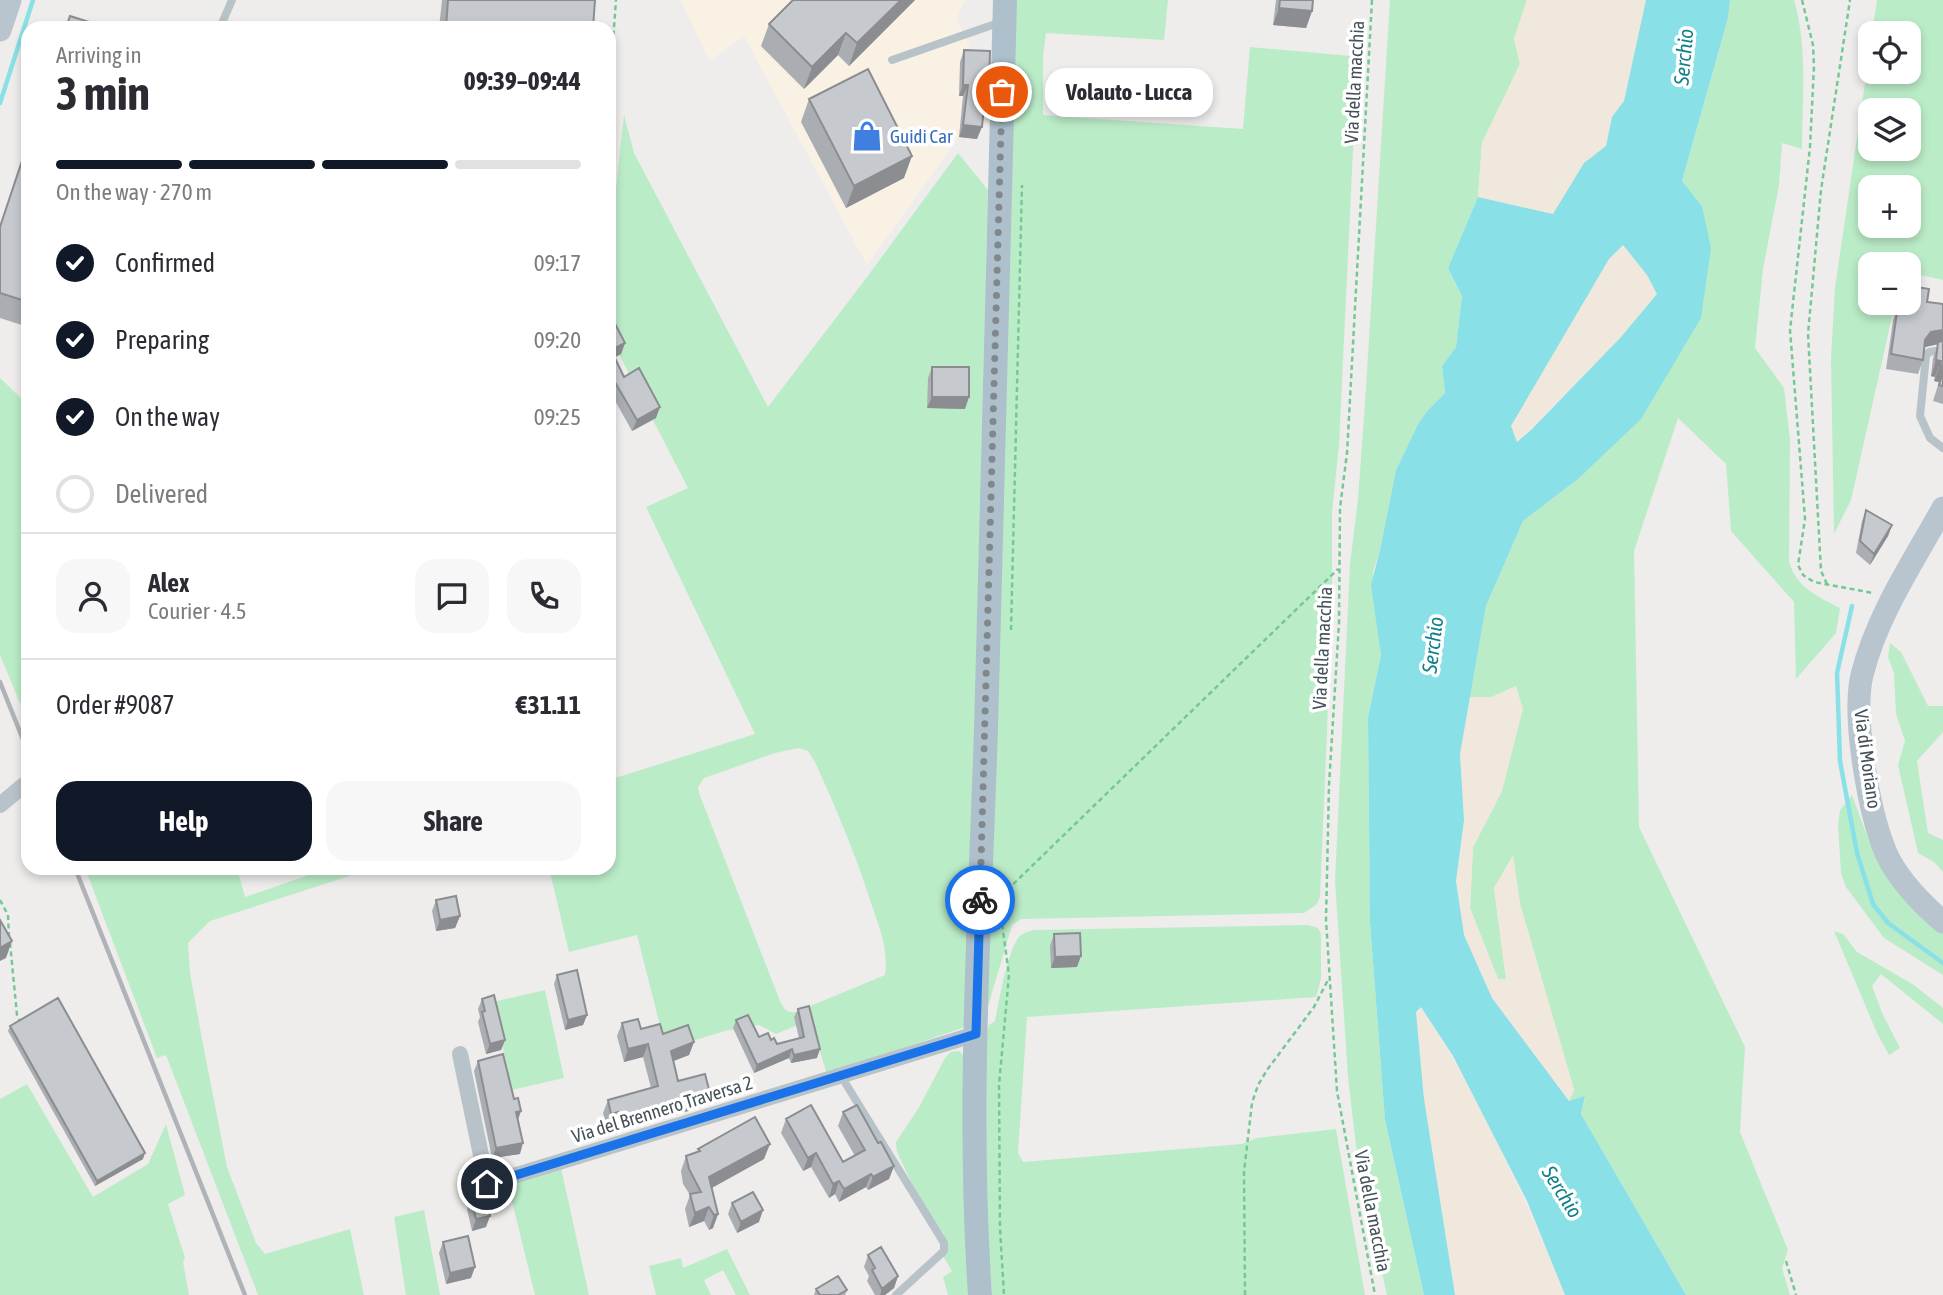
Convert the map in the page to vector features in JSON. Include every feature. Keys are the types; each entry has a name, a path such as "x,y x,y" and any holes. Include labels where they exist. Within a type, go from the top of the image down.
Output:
{"main road":[{"path":"0,30 10,0"},
{"path":"980,1295 974,1207 976,1034 1005,11"},
{"name":"Via di Moriano","path":"1943,508 1878,627 1861,677 1859,710 1868,782 1886,853 1912,891 1943,922"}],"street":[{"path":"0,805 21,788"},
{"name":"Via del Brennero Traversa 2","path":"460,1054 487,1184 976,1034"}],"lane":[{"path":"223,21 232,0"},
{"path":"892,60 1005,11"},
{"path":"1943,350 1929,352 1926,356 1920,416 1930,438 1943,448"},
{"path":"841,1076 944,1243 944,1251 896,1295"}],"path":[{"path":"614,21 616,0"},
{"name":"Via della macchia","path":"1372,0 1348,453 1340,508 1339,623 1325,906 1337,1091 1375,1295"},
{"path":"1802,0 1813,45 1814,66 1810,147 1790,330 1805,519 1798,565 1803,575 1814,582 1894,597"},
{"path":"1827,584 1821,571 1808,334 1821,190 1850,0"},
{"path":"1010,634 1022,184"},
{"path":"1000,884 999,898 1339,568"},
{"path":"0,900 8,915 7,925 21,1023"},
{"path":"1000,912 1009,975 999,1085 1000,1228 1004,1295"},
{"path":"1245,1295 1244,1172 1252,1104 1267,1070 1314,1007 1328,980"},
{"path":"1786,1262 1796,1295"}],"shaded area":[{"path":"680,0 965,0 956,20 969,43 959,137 867,265 744,36 710,61"}],"green space":[{"path":"1016,0 1168,0 1164,40 1046,33 1043,57 1043,115 1243,129 1250,47 1351,56 1357,66 1339,445 1332,512 1332,611 1320,897 1316,905 1304,913 1021,919 1012,925 986,1013"},
{"path":"1390,0 1527,0 1514,39 1520,64 1482,143 1478,197 1448,268 1462,296 1456,347 1442,366 1445,393 1418,424 1396,470 1373,572 1381,655 1368,717 1370,922 1385,1120 1424,1295 1387,1295 1359,1171 1348,1077 1335,881 1350,564 1365,403"},
{"path":"1730,0 1794,0 1798,18 1803,74 1802,149 1782,143 1779,185 1763,269 1755,348 1784,388 1790,440 1789,562 1803,585 1840,608 1836,633 1796,679 1794,602 1731,531 1726,464 1678,418 1634,551 1639,827 1745,1047 1740,1132 1788,1250 1782,1268 1790,1295 1686,1295 1581,1114 1585,1097 1569,1101 1574,1090 1520,904 1513,857 1494,888 1506,979 1498,979 1470,908 1473,847 1502,791 1491,697 1470,697 1486,606 1523,521 1578,479 1702,206 1682,181 1728,18"},
{"path":"1877,0 1943,0 1943,280 1921,275 1921,252 1858,252 1858,315 1895,315 1892,317 1851,500 1834,534 1831,359 1835,288 1858,131 1858,161 1921,161 1921,98 1863,98 1865,84 1921,84 1921,21 1874,21"},
{"path":"624,115 634,153 768,407 958,153 988,190 967,1022 962,1028 827,1074 810,1020 776,1034 759,1025 725,1031 666,1049 637,935 569,952 551,875 616,875 616,778 755,734 646,507 688,488 616,349 616,189","holes":["799,748 808,751 858,865 882,937 886,965 885,975 796,1012 790,1012 780,1001 698,787 704,778 775,753"]},
{"path":"0,378 21,398 21,705 0,655"},
{"path":"1890,643 1901,652 1928,706 1943,706 1943,732 1917,761 1928,833 1943,840 1943,872 1934,862 1918,853 1898,765 1905,741 1896,714 1894,673 1888,657"},
{"path":"1852,795 1869,841 1891,877 1943,929 1943,975 1884,938 1846,887 1841,873 1838,825 1840,810"},
{"path":"88,875 239,875 245,897 309,875 352,875 210,921 188,943 190,973 227,1167 256,1243 265,1254 350,1229 364,1295 258,1295 166,1055 157,1058"},
{"path":"1308,925 1318,928 1321,934 1321,979 1316,997 1027,1017 1018,1153 1023,1162 1242,1144 1257,1138 1336,1129 1365,1295 992,1295 985,1200 986,1034 989,1025 995,1021 1007,966 1018,938 1033,930"},
{"path":"1834,931 1843,934 1857,952 1914,985 1943,1008 1943,1024 1881,974 1872,986 1900,1048 1889,1055"},
{"path":"545,990 564,1078 512,1090 493,1002"},
{"path":"959,1051 963,1055 972,1295 948,1295 943,1277 952,1271 943,1256 946,1246 943,1233 919,1199 897,1152 896,1142 918,1109 945,1058 951,1052"},
{"path":"27,1084 93,1197 148,1164 166,1124 185,1195 168,1204 185,1258 183,1262 189,1295 0,1295 0,1099"},
{"path":"561,1168 589,1295 535,1295 508,1185"},
{"path":"424,1210 440,1295 406,1295 394,1217"},
{"path":"727,1249 750,1295 736,1295 723,1270 704,1280 711,1295 656,1295 649,1266 681,1258 683,1268"}],"sand":[{"path":"1527,0 1646,0 1624,101 1612,117 1606,146 1584,164 1553,214 1478,197 1482,143 1520,64 1514,39"},
{"path":"1623,245 1647,275 1657,294 1621,337 1517,442 1511,426 1609,259"},
{"path":"1516,686 1523,709 1502,791 1473,847 1470,908 1498,979 1506,979 1494,888 1513,855 1520,904 1574,1090 1569,1101 1492,998 1464,935 1456,881 1464,820 1460,754 1470,697 1491,697"},
{"path":"1421,1007 1462,1076 1499,1147 1565,1295 1455,1295 1424,1099 1416,1012"}],"water":[{"name":"Serchio","path":"1646,0 1730,0 1728,18 1682,181 1702,206 1711,248 1701,318 1641,419 1578,479 1523,521 1486,606 1460,754 1464,820 1456,881 1464,935 1492,998 1569,1101 1585,1096 1581,1114 1686,1295 1565,1295 1527,1201 1453,1056 1421,1007 1416,1012 1424,1099 1455,1295 1424,1295 1385,1120 1370,922 1368,717 1381,655 1371,585 1396,470 1418,424 1445,393 1442,366 1456,347 1462,296 1448,268 1478,197 1553,214 1584,163 1606,146 1612,117 1624,101","holes":["1623,245 1647,275 1657,294 1621,337 1517,442 1511,426 1609,259"]}],"building":[{"path":"448,0 595,0 594,21 446,21"},
{"path":"793,0 901,0 857,43 846,33 812,67 769,24"},
{"path":"1280,0 1313,0 1312,11 1279,8"},
{"path":"70,16 86,21 68,21"},
{"path":"964,50 990,51 989,86 986,86 982,127 963,125 968,85 963,85"},
{"path":"868,69 912,156 854,186 809,99"},
{"path":"21,164 21,300 0,293 0,227"},
{"path":"1921,288 1929,289 1927,302 1943,304 1943,330 1931,332 1925,340 1923,360 1891,354 1897,315 1921,315"},
{"path":"616,326 625,343 616,348"},
{"path":"1943,341 1943,365 1940,365 1941,361 1936,360 1938,342"},
{"path":"616,360 624,377 639,368 660,407 637,420 616,384"},
{"path":"932,367 969,367 969,397 932,397"},
{"path":"1866,510 1892,525 1874,554 1860,541"},
{"path":"456,896 460,916 440,920 436,900"},
{"path":"0,920 12,941 0,948"},
{"path":"1080,933 1081,956 1055,957 1054,934"},
{"path":"577,970 587,1015 568,1020 557,975"},
{"path":"494,995 505,1040 490,1044 482,1012 485,1011 482,999"},
{"path":"58,998 145,1153 97,1181 10,1026"},
{"path":"809,1006 820,1049 794,1055 792,1049 757,1065 736,1020 748,1015 759,1037 768,1033 771,1040 774,1038 777,1044 804,1037 798,1009"},
{"path":"638,1019 641,1029 660,1024 663,1034 688,1025 694,1042 671,1051 678,1081 705,1074 710,1093 625,1118 624,1115 619,1117 618,1112 611,1114 608,1100 658,1086 648,1044 628,1049 622,1023"},
{"path":"503,1054 514,1099 518,1098 521,1111 516,1112 523,1143 496,1148 478,1061"},
{"path":"811,1105 843,1162 865,1150 843,1112 857,1105 894,1166 873,1177 871,1174 844,1189 839,1181 833,1184 816,1153 808,1158 786,1119"},
{"path":"755,1117 770,1144 709,1177 718,1214 714,1215 709,1207 695,1213 690,1194 701,1192 689,1169 686,1156 700,1151 698,1149"},
{"path":"753,1192 763,1210 741,1222 732,1203"},
{"path":"486,1195 490,1216 476,1219 471,1198"},
{"path":"468,1236 475,1267 450,1273 443,1242"},
{"path":"881,1247 898,1276 882,1289 868,1255"},
{"path":"838,1276 847,1290 838,1295 820,1295 816,1289"}],"waterway":[{"path":"26,21 33,0"},
{"path":"0,103 21,37"},
{"path":"1852,606 1837,673 1840,761 1857,853 1873,904 1888,923 1943,963"}],"railway":[{"path":"0,682 21,734"},
{"path":"78,875 245,1295"}],"way so far":[{"path":"980,900 1002,92"}],"place":[{"name":"Volauto - Lucca","path":"1002,92"},
{"name":"Guidi Car","path":"867,136"}],"route":[{"path":"487,1184 976,1034 980,900"}]}
